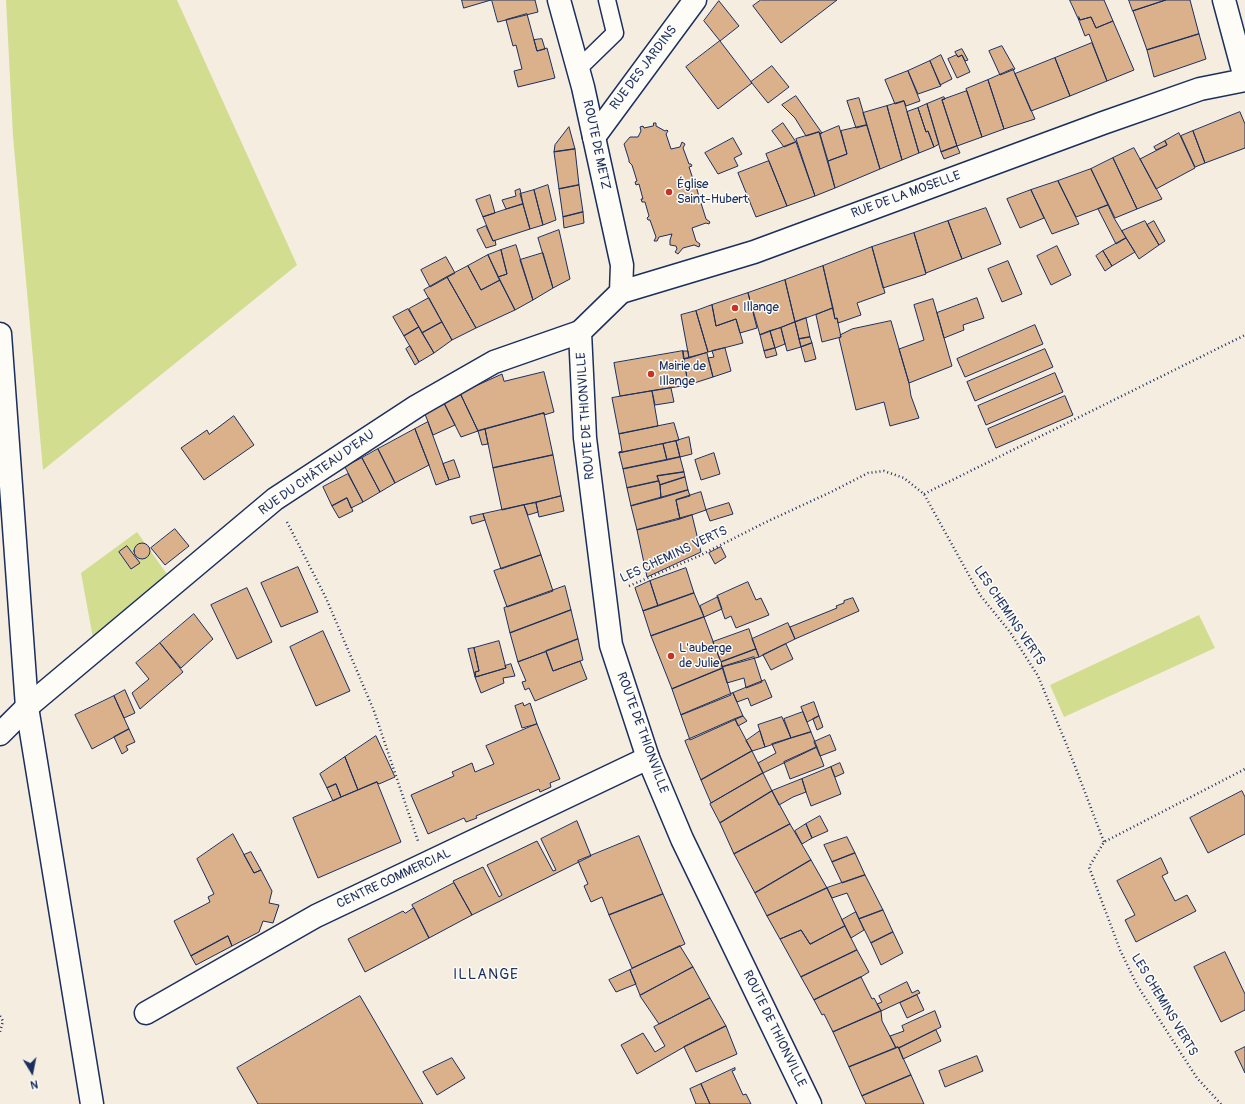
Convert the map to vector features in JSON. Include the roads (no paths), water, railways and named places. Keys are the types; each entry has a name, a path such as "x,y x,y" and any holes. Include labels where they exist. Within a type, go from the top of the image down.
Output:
{"street":[{"name":"ROUTE DE METZ","path":"559,0 578,68 622,265 621,292"},
{"name":"RUE DES JARDINS","path":"594,137 695,0"},
{"path":"1224,0 1245,79"},
{"name":"RUE DE LA MOSELLE","path":"580,332 621,292 754,252 1103,123 1200,89 1245,79"},
{"name":"RUE DU CHÂTEAU D'EAU","path":"0,734 28,707 275,499 417,406 494,362 580,332"},
{"name":"ROUTE DE THIONVILLE","path":"580,332 585,438 611,645 648,758 682,839 810,1104"},
{"path":"0,334 28,707 92,1104"},
{"name":"CENTRE COMMERCIAL","path":"146,1012 316,916 648,758"}],"lane":[{"path":"578,68 615,32 607,0"}],"place":[{"name":"Église Saint-Hubert","path":"669,192"},
{"name":"Illange","path":"735,308"},
{"name":"Mairie de Illange","path":"651,374"},
{"name":"L'auberge de Julie","path":"671,656"}],"district":[{"name":"ILLANGE","path":"486,975"}]}
